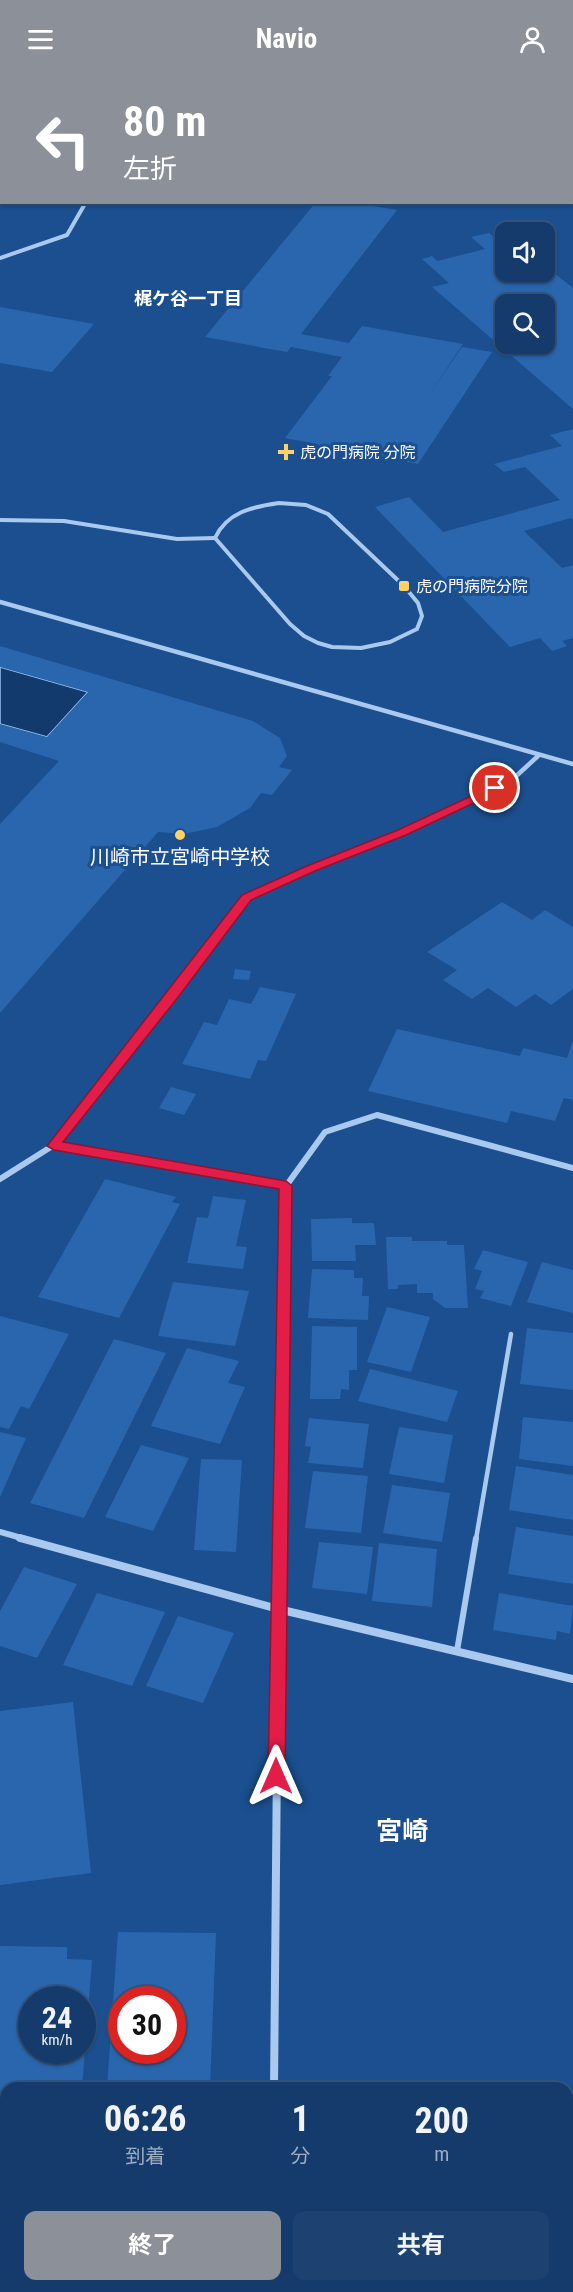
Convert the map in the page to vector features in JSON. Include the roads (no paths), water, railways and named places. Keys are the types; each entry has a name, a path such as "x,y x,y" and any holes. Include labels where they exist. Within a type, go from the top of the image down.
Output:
{"street":[{"path":"0,258 67,235 85,204"},
{"path":"0,602 538,756 573,764"},
{"path":"0,1179 54,1146 247,898 311,868 402,832 503,784 513,779 538,756"},
{"path":"273,2082 278,1609 286,1186 325,1132 377,1115 573,1168"},
{"path":"0,1533 278,1609 573,1679"}],"lane":[{"path":"279,503 306,505 328,514 404,586 418,603 422,616 417,629 397,642 373,648 346,649 322,644 304,636 214,538 228,518 250,508 279,503"},
{"path":"0,520 64,521 174,540 194,541 214,538"},
{"path":"54,1146 286,1186"},
{"path":"457,1651 511,1334"}],"water":[{"path":"0,667 88,692 47,737 0,724"}],"place":[{"name":"虎の門病院 分院","path":"286,452"},
{"name":"虎の門病院分院","path":"404,586"},
{"name":"川崎市立宮崎中学校","path":"180,835"}],"district":[{"name":"梶ケ谷一丁目","path":"188,298"},
{"name":"宮崎","path":"402,1831"}]}
